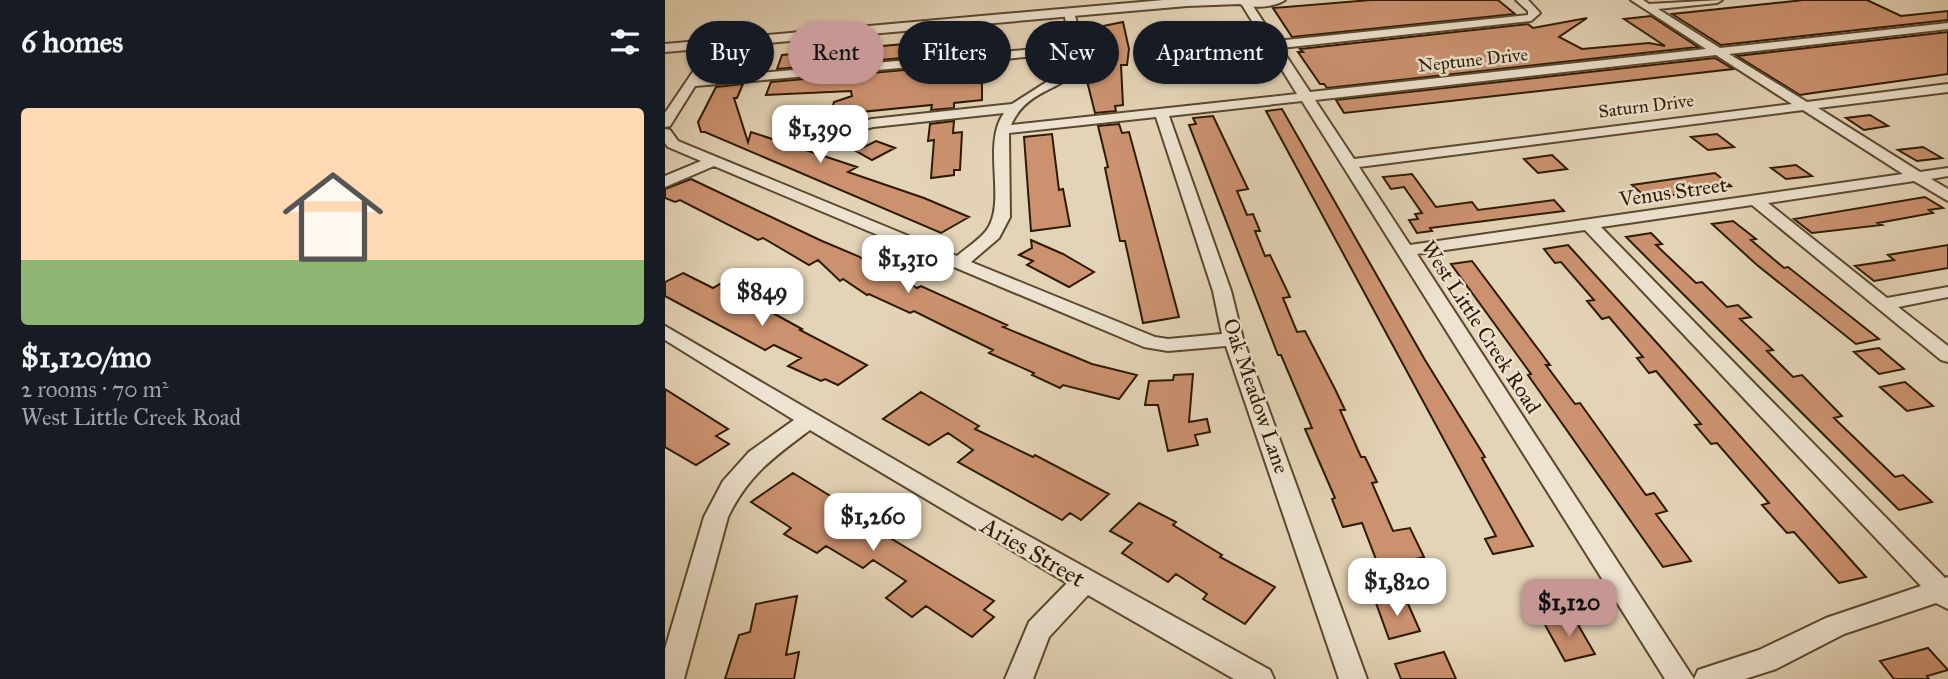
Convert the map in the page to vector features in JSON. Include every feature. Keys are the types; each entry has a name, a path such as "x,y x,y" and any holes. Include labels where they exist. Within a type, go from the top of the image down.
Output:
{"street":[{"path":"774,42 1190,7 1199,4 1278,0"},
{"path":"1288,43 1531,18 1535,13 1533,9 1521,0"},
{"path":"1642,3 1717,0"},
{"name":"West Little Creek Road","path":"1244,1 1257,21"},
{"path":"1642,3 1948,196"},
{"path":"1070,15 1071,21"},
{"name":"Neptune Drive","path":"1002,130 1948,26"},
{"path":"665,48 686,48"},
{"path":"665,54 686,51"},
{"path":"774,76 1025,54"},
{"name":"West Little Creek Road","path":"1288,70 1679,679"},
{"path":"665,123 690,84"},
{"path":"847,130 872,123 1012,108 1048,84"},
{"name":"Saturn Drive","path":"1349,164 1948,88"},
{"path":"960,262 992,234 1002,217 1002,130 1012,108"},
{"name":"Oak Meadow Lane","path":"1161,112 1222,291 1233,339 1353,679"},
{"path":"665,133 673,144 1151,343 1199,344 1233,339"},
{"path":"665,182 713,161"},
{"name":"Venus Street","path":"1405,251 1948,172"},
{"path":"1756,201 1948,356"},
{"path":"1590,225 1945,592 1835,626 1766,660 1708,679"},
{"path":"1882,304 1948,292"},
{"name":"Aries Street","path":"665,332 808,421 1084,582 1260,679"},
{"path":"670,679 716,517 731,487 757,458 808,421"},
{"path":"1019,679 1038,630 1084,582"}],"building":[{"path":"1371,0 1498,0 1515,14 1292,37 1288,31 1288,21 1282,21 1273,8"},
{"path":"1804,0 1867,0 1901,16 1948,11 1948,20 1721,45 1672,14"},
{"path":"1651,16 1698,47 1327,88 1320,84 1298,52 1303,52 1300,49 1528,24 1533,28 1587,18 1559,37 1582,49 1649,43 1665,46 1624,19"},
{"path":"1123,22 1129,49 1127,65 1121,65 1123,105 1115,106 1116,111 1095,113 1088,84 1119,84 1119,23"},
{"path":"1948,32 1948,74 1800,95 1737,56"},
{"path":"898,45 898,58 884,60 884,46"},
{"path":"788,54 788,68 777,69 782,55"},
{"path":"1715,58 1733,69 1344,113 1336,100"},
{"path":"898,71 898,84 982,84 982,100 954,103 954,108 931,110 932,105 830,115 834,102 852,96 851,91 766,95 774,82 884,84 884,72"},
{"path":"743,84 737,98 734,98 748,142 751,132 857,167 848,172 924,198 969,217 941,233 701,132 698,122 716,87"},
{"path":"1282,109 1425,360 1485,457 1482,458 1533,546 1493,554 1485,539 1496,536 1266,111"},
{"path":"1870,115 1888,126 1864,130 1846,118"},
{"path":"1213,116 1248,189 1237,191 1247,215 1253,214 1260,231 1255,231 1265,256 1270,255 1290,297 1283,298 1297,332 1305,331 1335,389 1345,410 1340,410 1361,457 1365,457 1377,482 1372,483 1393,531 1410,528 1424,557 1379,567 1362,523 1343,527 1332,499 1335,498 1305,429 1312,428 1281,355 1278,355 1189,125 1196,124 1193,118"},
{"path":"954,121 953,133 962,132 960,170 954,170 954,175 931,178 934,140 928,141 930,124"},
{"path":"1119,124 1122,133 1129,132 1179,317 1143,323 1125,241 1120,241 1105,168 1108,167 1098,126"},
{"path":"1052,134 1059,190 1063,189 1070,226 1031,231 1024,137"},
{"path":"1717,134 1734,147 1708,150 1691,137"},
{"path":"876,141 895,148 872,160 856,151"},
{"path":"1923,147 1942,158 1917,161 1898,150"},
{"path":"1552,155 1567,169 1538,173 1524,159"},
{"path":"1796,165 1812,176 1786,179 1771,168"},
{"path":"1715,173 1731,186 1648,199 1632,185"},
{"path":"1412,174 1436,207 1472,202 1478,210 1554,200 1564,211 1430,228 1432,231 1417,233 1409,220 1418,219 1415,214 1422,213 1404,187 1391,189 1383,177"},
{"path":"691,179 860,257 877,271 885,268 917,288 921,286 1007,325 1003,327 1092,364 1137,375 1119,399 1063,385 1060,388 989,353 993,350 914,311 910,313 867,295 843,279 840,281 818,260 809,265 763,238 758,240 680,200 675,202 665,198 665,189"},
{"path":"1925,197 1943,208 1929,210 1933,213 1878,223 1882,225 1812,233 1794,219"},
{"path":"1733,221 1756,239 1751,240 1784,268 1788,267 1879,339 1856,344 1757,265 1712,224"},
{"path":"1651,233 1662,244 1656,245 1696,283 1702,282 1727,307 1738,305 1751,317 1740,319 1773,350 1767,351 1793,377 1802,375 1842,416 1834,418 1895,477 1903,475 1932,502 1899,510 1626,237"},
{"path":"1031,240 1094,272 1069,287 1027,265 1033,261 1019,255 1032,248"},
{"path":"1568,245 1866,577 1839,583 1794,532 1787,533 1762,505 1769,503 1717,443 1711,444 1695,425 1701,424 1656,371 1649,373 1637,358 1643,357 1609,317 1602,319 1587,301 1594,300 1561,262 1555,263 1544,249"},
{"path":"1948,245 1948,268 1874,281 1855,266 1894,260 1888,255"},
{"path":"1472,261 1550,365 1546,365 1575,404 1580,403 1646,495 1654,493 1667,511 1656,514 1691,561 1663,567 1528,375 1531,374 1451,264"},
{"path":"683,273 713,288 720,284 743,295 802,329 800,330 867,365 838,385 825,379 821,381 788,366 801,358 774,345 765,350 665,296 665,282"},
{"path":"1879,348 1904,369 1879,374 1854,352"},
{"path":"1193,374 1189,422 1207,419 1210,432 1195,435 1198,445 1168,451 1158,405 1145,405 1149,381 1173,380 1174,375"},
{"path":"1905,382 1933,406 1907,411 1880,387"},
{"path":"665,389 728,429 716,436 729,444 696,465 665,447"},
{"path":"921,392 979,426 975,429 1033,457 1035,455 1109,494 1081,520 1070,513 1062,520 958,462 973,450 948,433 929,445 883,419"},
{"path":"793,473 863,516 859,519 994,601 984,610 994,617 972,637 926,606 912,617 886,598 906,581 873,560 863,568 826,546 817,553 784,534 791,528 751,502"},
{"path":"1139,503 1176,522 1173,525 1222,555 1220,557 1275,587 1245,624 1203,599 1207,594 1176,574 1168,582 1122,553 1132,543 1110,531"},
{"path":"797,596 786,655 799,652 794,679 725,679 739,635 750,632 756,604"},
{"path":"1405,597 1420,631 1389,639 1376,603"},
{"path":"1573,616 1595,654 1565,661 1544,623"},
{"path":"1928,648 1948,670 1927,676 1929,679 1894,679 1880,661"},
{"path":"1444,652 1456,679 1401,679 1395,664"}]}
